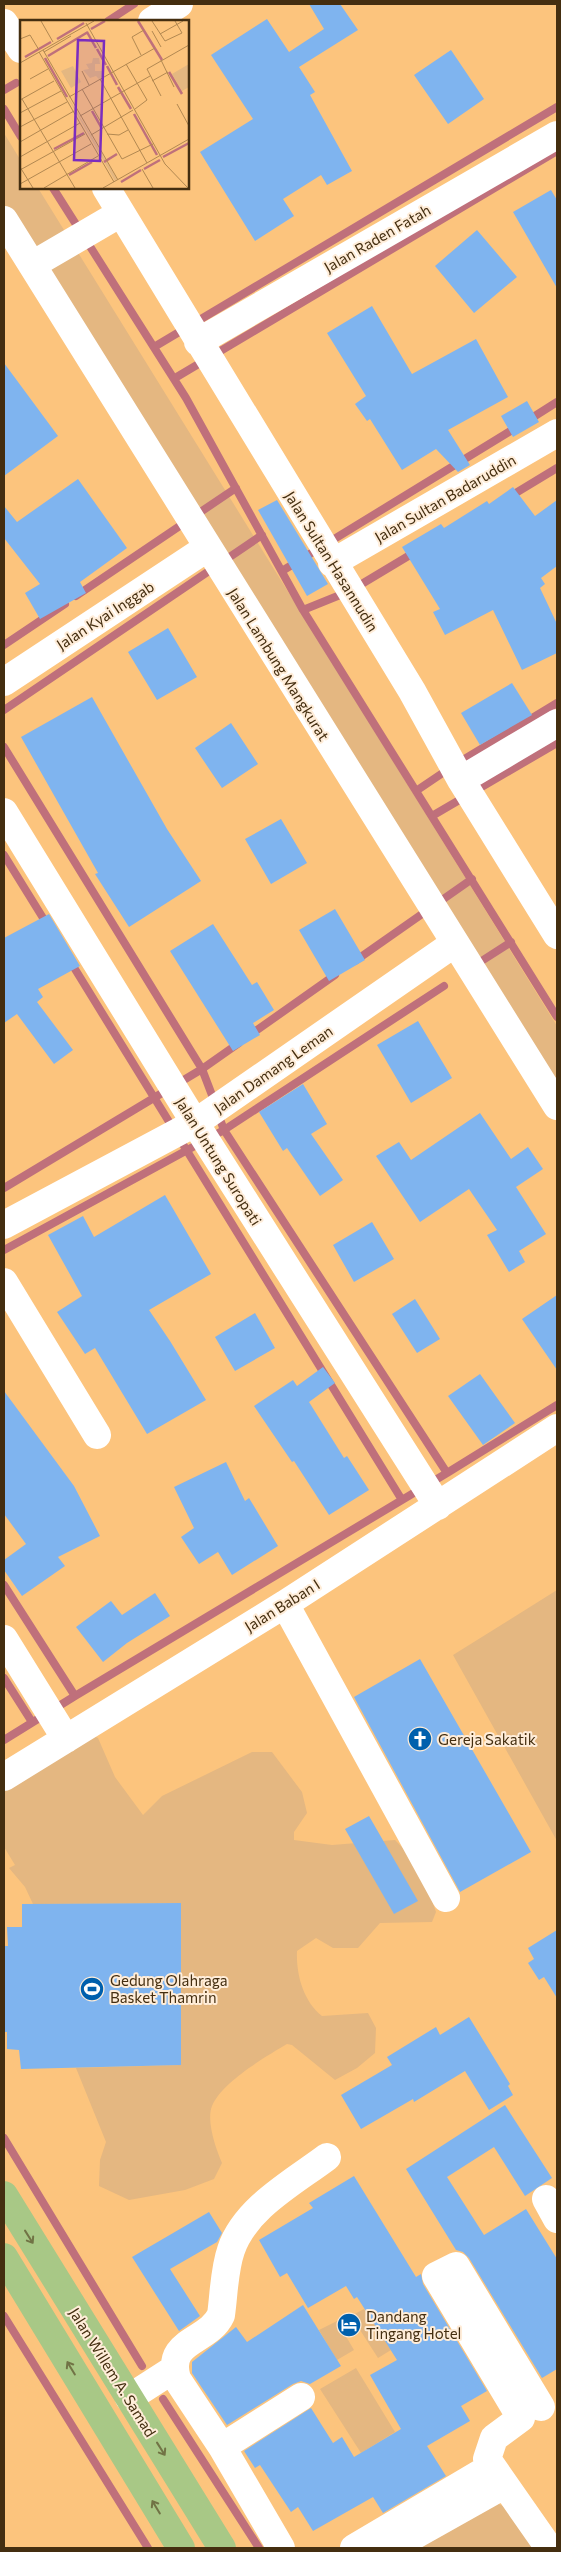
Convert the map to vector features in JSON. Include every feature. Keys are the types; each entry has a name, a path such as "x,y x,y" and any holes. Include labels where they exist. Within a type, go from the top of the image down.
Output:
{"main road":[{"name":"Jalan Willem A. Samad","path":"4,2195 222,2548"},
{"path":"5,2261 181,2548"}],"street":[{"path":"154,20 179,4"},
{"path":"4,23 20,48"},
{"name":"Jalan Raden Fatah","path":"198,342 557,135"},
{"name":"Jalan Sultan Hasannudin","path":"107,189 332,563 412,691 461,780 557,935"},
{"path":"42,258 121,213"},
{"name":"Jalan Lambung Mangkurat","path":"4,220 42,258 207,548 455,943 549,1072 557,1106"},
{"name":"Jalan Sultan Badaruddin","path":"332,563 557,433"},
{"name":"Jalan Kyai Inggab","path":"4,682 207,548"},
{"path":"461,780 557,723"},
{"name":"Jalan Untung Suropati","path":"4,812 195,1123 438,1506"},
{"name":"Jalan Damang Leman","path":"4,1225 195,1123 455,943"},
{"path":"4,1282 97,1435"},
{"name":"Jalan Baban I","path":"4,1776 285,1604 557,1428"},
{"path":"285,1604 446,1898"},
{"path":"4,1639 66,1739"},
{"path":"281,2548 222,2447 177,2379 174,2369 179,2349 216,2325 221,2315 231,2250 243,2226 262,2207 327,2157"},
{"path":"463,2300 486,2337 540,2407 494,2438 487,2459 497,2476 549,2548"},
{"path":"129,2398 174,2369"},
{"path":"222,2447 301,2397"},
{"path":"354,2548 497,2476"},
{"path":"392,2548 497,2476"}],"shaded area":[{"path":"4,133 20,159 20,189 39,189 557,1026 557,1095 4,210"},
{"path":"557,1590 557,1841 453,1655"},
{"path":"90,1734 98,1738 115,1777 143,1815 162,1796 252,1752 272,1752 302,1792 307,1813 294,1832 294,1840 332,1845 395,1840 420,1866 436,1912 432,1922 380,1923 358,1948 333,1948 316,1938 297,1951 299,1978 305,1995 315,2010 322,2016 368,2013 376,2028 375,2053 357,2068 335,2080 292,2045 287,2044 278,2049 234,2079 217,2097 212,2106 210,2112 211,2127 222,2163 214,2179 185,2190 129,2200 99,2186 100,2160 106,2142 76,2068 181,2065 181,1903 33,1904 25,1887 9,1868 15,1865 4,1847 4,1782"},
{"path":"364,2309 391,2350 378,2358 351,2316"},
{"path":"337,2321 354,2350 337,2360 319,2330"},
{"path":"356,2368 395,2432 361,2453 320,2389"},
{"path":"494,2502 508,2508 535,2548 414,2548"}],"building":[{"path":"309,4 340,4 358,30 299,67 315,92 310,95 352,171 327,185 321,175 283,199 294,216 255,241 200,152 253,119 211,55 267,19 289,52 324,29"},
{"path":"451,50 484,99 448,124 414,75"},
{"path":"551,190 557,200 557,288 513,212"},
{"path":"477,230 517,277 474,313 435,266"},
{"path":"372,306 412,374 476,339 508,397 448,430 470,465 458,472 436,449 402,470 370,419 367,421 355,404 366,396 327,333"},
{"path":"4,363 58,436 4,476"},
{"path":"527,401 539,422 513,437 501,416"},
{"path":"78,479 127,548 80,582 86,593 40,619 25,593 40,584 4,538 4,506 17,522"},
{"path":"513,487 535,516 557,500 557,566 541,578 545,584 540,588 557,624 557,653 522,670 493,610 445,635 433,612 440,609 402,547 441,524 444,528 487,501 489,504"},
{"path":"277,500 328,584 307,596 258,510"},
{"path":"168,628 197,677 157,700 128,652"},
{"path":"512,683 532,715 480,745 461,713"},
{"path":"92,697 167,829 201,881 129,927 95,874 98,873 21,737"},
{"path":"231,723 258,764 222,788 195,748"},
{"path":"281,819 307,863 271,884 245,839"},
{"path":"335,909 365,960 329,981 299,930"},
{"path":"49,914 80,966 38,989 43,997 37,1002 73,1050 54,1064 17,1014 4,1023 4,938"},
{"path":"213,924 252,985 257,982 274,1010 253,1023 260,1035 233,1051 170,951"},
{"path":"418,1021 452,1078 411,1103 377,1045"},
{"path":"303,1084 327,1124 311,1134 343,1180 320,1196 287,1148 283,1151 259,1112"},
{"path":"480,1113 511,1159 528,1147 543,1169 516,1187 546,1234 519,1251 525,1262 509,1272 487,1235 497,1230 469,1189 420,1222 376,1156 399,1142 411,1160"},
{"path":"165,1195 211,1274 149,1310 206,1400 147,1434 95,1348 85,1354 57,1312 82,1296 48,1235 83,1216 94,1237"},
{"path":"372,1222 394,1259 354,1282 333,1245"},
{"path":"557,1295 557,1370 522,1319"},
{"path":"415,1299 440,1339 417,1353 392,1314"},
{"path":"255,1313 275,1348 235,1371 215,1337"},
{"path":"323,1367 335,1383 309,1402 344,1458 347,1456 369,1490 329,1515 294,1461 292,1462 254,1406 293,1380 297,1386"},
{"path":"480,1374 515,1423 483,1445 448,1396"},
{"path":"4,1391 74,1486 100,1536 58,1557 65,1566 22,1596 4,1570 4,1560 26,1544 4,1514"},
{"path":"226,1462 245,1501 249,1498 278,1546 232,1575 218,1552 199,1564 181,1537 194,1528 174,1487"},
{"path":"155,1593 170,1616 127,1643 103,1662 76,1627 111,1601 122,1615"},
{"name":"Gereja Sakatik","path":"420,1659 531,1852 460,1892 354,1697"},
{"path":"369,1816 418,1901 394,1914 345,1829"},
{"name":"Gedung Olahraga Basket Thamrin","path":"181,1903 181,2065 21,2069 19,2050 7,2049 7,2032 4,2032 4,1946 8,1946 7,1927 22,1927 22,1904"},
{"path":"557,1930 557,1998 544,1977 539,1980 528,1963 534,1959 528,1948"},
{"path":"469,2017 510,2084 508,2086 513,2095 489,2110 465,2071 414,2102 413,2099 361,2129 341,2095 392,2065 387,2057 436,2027 440,2035"},
{"path":"505,2105 552,2178 525,2196 494,2147 447,2177 484,2235 526,2209 557,2259 557,2369 542,2378 469,2258 463,2252 456,2250 406,2169"},
{"path":"354,2176 416,2277 421,2274 423,2284 487,2391 461,2406 470,2421 427,2446 446,2476 383,2513 373,2497 313,2531 298,2507 291,2512 260,2465 255,2468 244,2451 311,2408 333,2443 342,2437 354,2457 401,2429 370,2375 397,2360 357,2297 354,2299 346,2286 308,2308 287,2273 280,2277 259,2240 313,2208 309,2203"},
{"path":"209,2212 222,2233 217,2242 170,2269 200,2316 179,2331 132,2257"},
{"path":"303,2305 341,2366 310,2384 301,2381 293,2384 227,2425 192,2373 192,2362 236,2327 247,2342"}],"waterway":[{"path":"110,20 134,4"},
{"path":"4,90 16,83"},
{"path":"154,347 557,107"},
{"path":"4,109 20,135"},
{"path":"175,378 557,151"},
{"path":"54,189 186,398 303,610 557,1017"},
{"path":"527,421 557,402"},
{"path":"282,571 517,427"},
{"path":"509,497 557,468"},
{"path":"76,596 236,488"},
{"path":"4,710 262,535"},
{"path":"303,610 350,591 415,552"},
{"path":"4,645 65,604"},
{"path":"416,791 453,766 557,703"},
{"path":"432,816 557,743"},
{"path":"4,747 202,1069 239,1043"},
{"path":"4,855 48,926"},
{"path":"355,961 472,879"},
{"path":"480,962 511,942"},
{"path":"70,961 402,1500"},
{"path":"250,1035 335,975"},
{"path":"444,986 224,1130 447,1473 557,1405"},
{"path":"4,1188 202,1069 215,1103"},
{"path":"4,1250 224,1130 218,1114"},
{"path":"4,1585 75,1696 447,1473"},
{"path":"4,1678 32,1722"},
{"path":"4,1740 75,1696"},
{"path":"4,2138 142,2366"},
{"path":"4,2316 148,2548"},
{"path":"163,2399 259,2548"}],"place":[{"name":"Gereja Sakatik","path":"420,1739"},
{"name":"Gedung Olahraga Basket Thamrin","path":"92,1989"},
{"name":"Dandang Tingang Hotel","path":"349,2325"}]}
